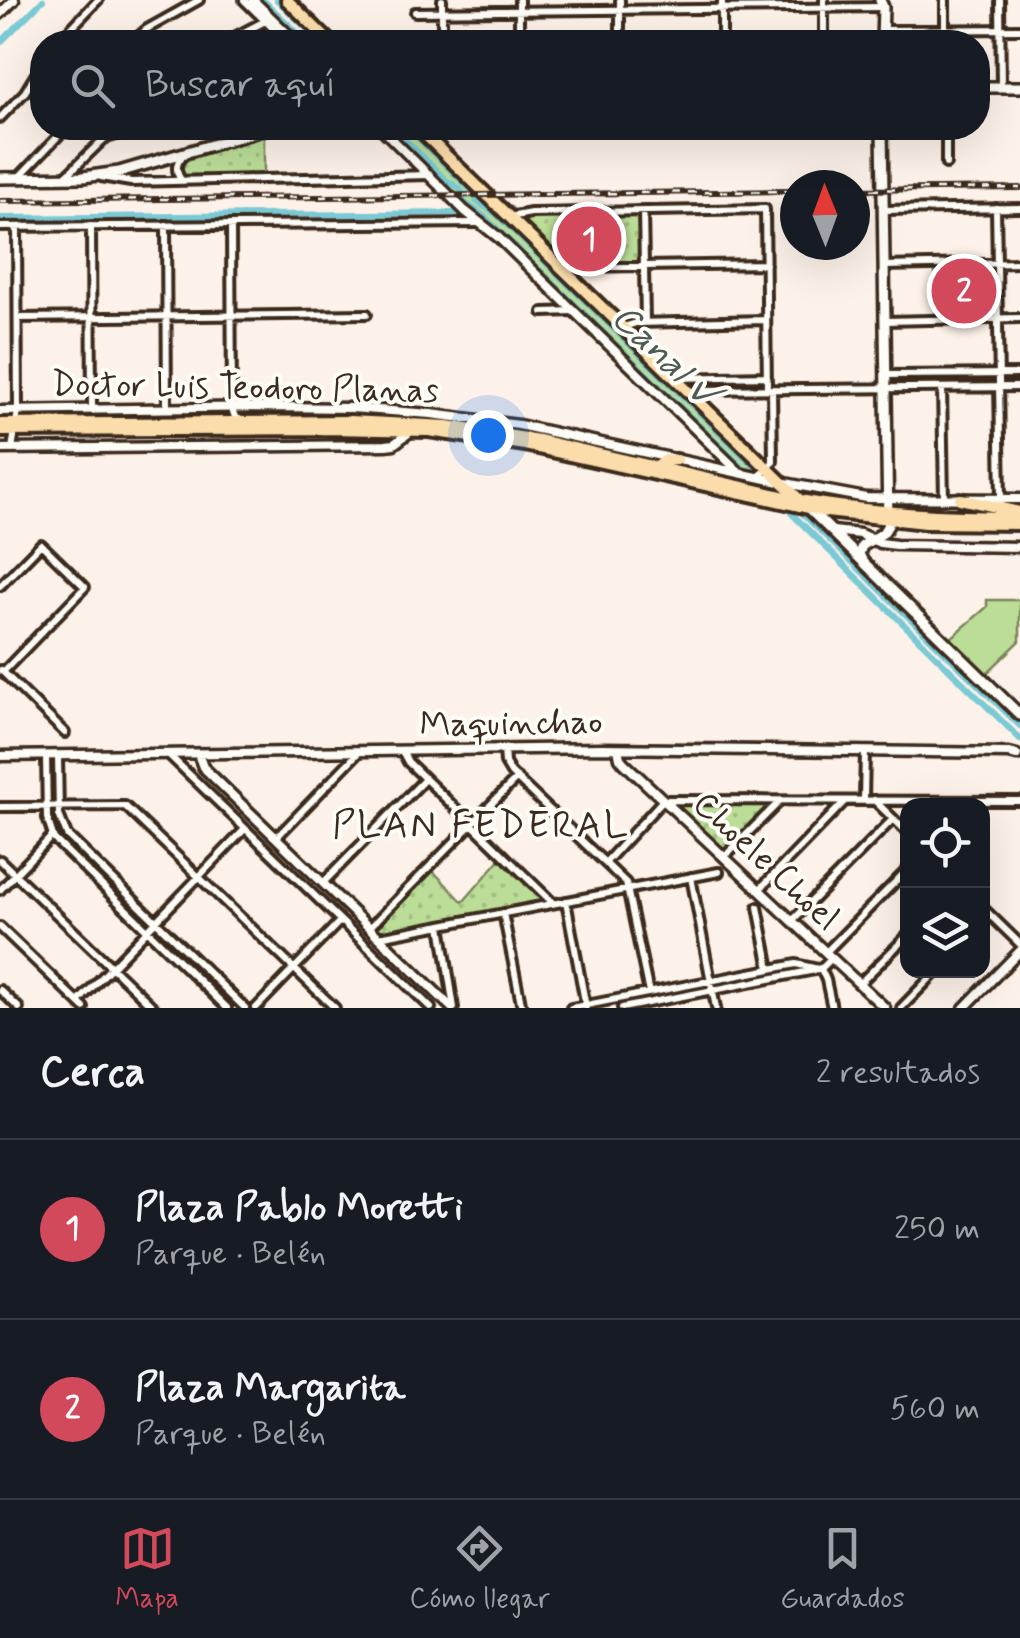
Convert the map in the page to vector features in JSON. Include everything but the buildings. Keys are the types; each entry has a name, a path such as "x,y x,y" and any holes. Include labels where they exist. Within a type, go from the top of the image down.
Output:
{"main road":[{"path":"287,0 318,30"},
{"path":"882,30 883,2"},
{"path":"990,87 1020,86"},
{"path":"0,178 94,176 132,170 230,140"},
{"path":"430,140 691,395 763,473 780,482 833,531 1020,715"},
{"path":"862,560 860,549 886,529 888,516 882,140"},
{"path":"15,428 373,422 471,428 888,516"},
{"path":"0,428 413,430 525,445 809,509 888,516 1020,518"},
{"path":"657,467 677,460"},
{"path":"960,499 1020,518"}],"street":[{"path":"0,14 14,0"},
{"path":"69,30 98,0"},
{"path":"148,30 199,0"},
{"path":"244,0 274,30"},
{"path":"252,0 283,30"},
{"path":"442,0 442,30"},
{"path":"519,0 519,30"},
{"path":"620,0 620,30"},
{"path":"945,0 945,30"},
{"path":"1000,0 1001,87"},
{"path":"415,12 883,2"},
{"path":"722,4 722,30"},
{"path":"824,4 824,30"},
{"path":"248,30 265,21"},
{"path":"882,30 1020,29"},
{"path":"0,118 30,83"},
{"path":"18,178 54,140"},
{"path":"66,177 101,140"},
{"path":"393,140 740,473"},
{"path":"946,140 946,164"},
{"path":"182,181 177,167 185,154"},
{"path":"94,176 124,182 430,176"},
{"path":"996,208 1001,499"},
{"path":"883,210 1020,208"},
{"path":"510,217 532,213 765,209 767,376 773,458 763,473"},
{"path":"643,211 645,322"},
{"path":"0,227 480,223"},
{"path":"231,225 232,407 235,417 249,422"},
{"path":"92,226 92,409"},
{"path":"166,226 167,408"},
{"path":"12,449 18,411 17,227"},
{"path":"884,266 1020,263"},
{"path":"565,271 582,267 766,264"},
{"path":"542,312 574,312"},
{"path":"18,318 367,314"},
{"path":"885,320 1020,318"},
{"path":"622,327 645,322 766,320"},
{"path":"886,375 1020,374"},
{"path":"674,378 767,376"},
{"path":"691,395 701,390 1020,387"},
{"path":"942,388 944,499"},
{"name":"Doctor Luis Teodoro Planas","path":"0,411 336,407 486,419 714,468 763,473"},
{"path":"0,449 381,445 394,444 413,430"},
{"path":"714,468 720,462 720,454"},
{"path":"780,482 887,500 1020,499"},
{"path":"800,500 796,490 805,487"},
{"path":"833,531 905,546 1020,547"},
{"path":"0,586 40,544 85,587 2,671 65,733"},
{"name":"Maquinchao","path":"0,756 618,748 1019,755"},
{"name":"Choele Choel","path":"618,748 622,760 663,800 885,1008"},
{"path":"504,749 506,766 624,880 650,993"},
{"path":"402,751 408,762 554,904"},
{"path":"864,800 865,751"},
{"path":"276,838 359,752"},
{"path":"168,754 431,1008"},
{"path":"198,754 203,767 453,1008"},
{"path":"46,756 46,807 52,836 228,1008"},
{"path":"58,756 59,806 66,836 245,1008"},
{"path":"369,928 518,778"},
{"path":"323,883 425,779"},
{"path":"606,862 663,800 1020,801"},
{"path":"724,857 782,800"},
{"path":"759,890 846,800"},
{"path":"874,800 900,826"},
{"path":"0,808 125,806 335,1008"},
{"path":"792,921 893,819"},
{"path":"0,927 81,1005 112,967 245,829"},
{"path":"0,890 52,836"},
{"path":"0,860 154,1008"},
{"path":"379,937 719,872"},
{"path":"691,877 716,1008"},
{"path":"622,1008 819,969 900,878"},
{"path":"566,901 586,1007"},
{"path":"758,907 770,969"},
{"path":"504,913 522,1008"},
{"path":"964,1008 1020,948 991,916"},
{"path":"256,1008 340,920"},
{"path":"441,925 453,1008"},
{"path":"859,984 900,943"},
{"path":"572,1008 800,964 819,969 826,980 832,1008"},
{"path":"900,1008 929,978"},
{"path":"0,990 18,1008"}],"green space":[{"path":"249,140 264,140 264,177 189,178 182,175 180,166 187,160"},
{"path":"398,140 426,140 760,471 738,468"},
{"path":"636,215 640,221 640,261 636,263 565,264 518,219 521,216"},
{"path":"988,267 993,272 993,313 936,316 935,268"},
{"path":"345,410 487,422 660,459 656,462 461,423 246,416 239,411"},
{"path":"987,600 1020,600 1020,641 986,674 951,638 987,607"},
{"path":"682,802 773,804 724,851 681,811"},
{"path":"503,856 546,903 384,934 377,931 378,924 431,869 463,902"}],"waterway":[{"path":"0,43 43,0"},
{"name":"Canal V","path":"263,0 294,30"},
{"path":"277,0 308,30"},
{"name":"Canal V","path":"405,140 463,194"},
{"path":"420,140 475,194"},
{"name":"Canal V","path":"463,197 742,467"},
{"path":"475,197 757,469"},
{"path":"0,218 457,213"},
{"name":"Canal V","path":"791,513 1020,739"},
{"path":"804,515 1020,726"},
{"path":"187,767 437,1008"}],"railway":[{"path":"870,190 1020,188"},
{"path":"0,201 780,191"}],"place":[{"name":"Plaza Pablo Moretti","path":"589,239"},
{"name":"Plaza Margarita","path":"964,291"}],"district":[{"name":"PLAN FEDERAL","path":"481,824"}]}
